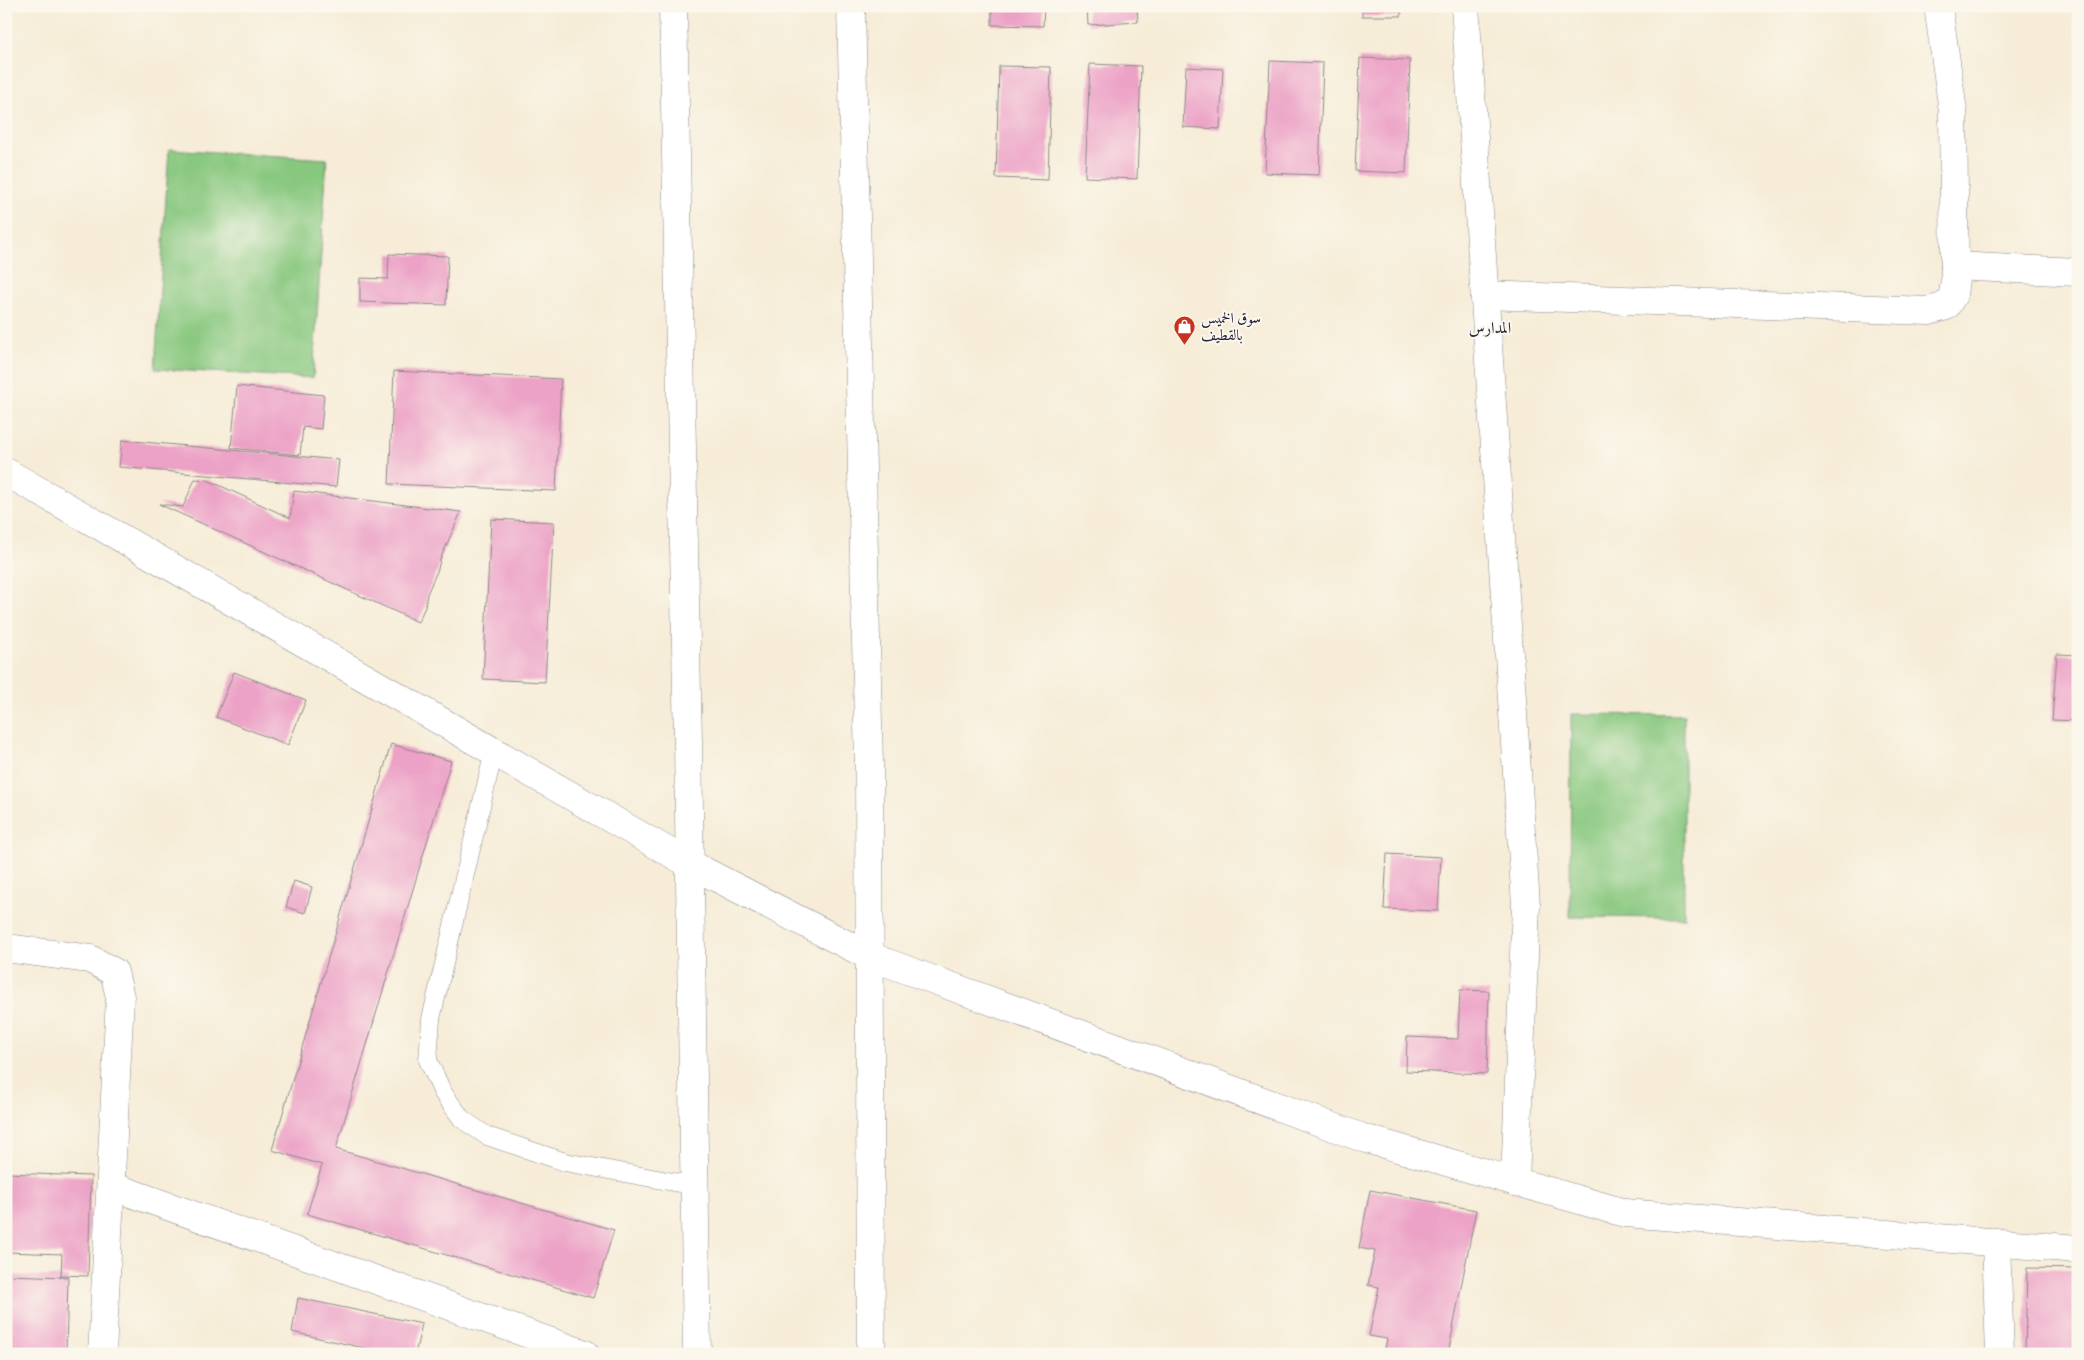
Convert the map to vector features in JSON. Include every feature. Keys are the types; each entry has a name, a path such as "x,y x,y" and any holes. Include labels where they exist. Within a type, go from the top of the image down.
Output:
{"street":[{"path":"673,6 690,864 697,1354"},
{"path":"851,6 868,765 872,1354"},
{"path":"1466,6 1526,905 1515,1182"},
{"path":"1485,296 1929,311 1946,306 1953,295 1955,266 1953,111 1938,6"},
{"path":"1955,266 2078,272"},
{"path":"6,472 690,864 870,956 1363,1138 1625,1213 2078,1249"},
{"path":"6,948 90,959 114,972 120,998 102,1354"},
{"path":"111,1186 585,1354"},
{"path":"1996,1242 2000,1354"}],"lane":[{"path":"494,752 431,1019 428,1060 443,1093 462,1118 487,1136 565,1162 694,1186"}],"green space":[{"path":"169,149 327,159 313,378 155,369"},
{"path":"1571,714 1684,715 1684,918 1570,917"}],"building":[{"path":"992,6 1044,6 1043,26 992,25"},
{"path":"1087,6 1137,6 1138,22 1088,25"},
{"path":"1362,6 1401,6 1401,16 1362,16"},
{"path":"1360,58 1410,60 1406,173 1355,171"},
{"path":"1270,61 1323,63 1319,175 1265,173"},
{"path":"1090,64 1141,66 1137,179 1085,177"},
{"path":"999,66 1051,67 1048,180 996,178"},
{"path":"1186,67 1223,69 1220,129 1183,127"},
{"path":"389,254 448,256 446,305 360,302 360,278 388,279"},
{"path":"394,371 561,379 556,491 389,484"},
{"path":"237,386 324,395 321,429 303,427 300,455 231,448"},
{"path":"122,440 339,460 336,487 119,467"},
{"path":"195,479 208,480 290,518 294,491 461,512 440,560 427,594 425,607 418,622 159,504 183,507"},
{"path":"491,519 554,522 545,682 483,679"},
{"path":"2057,654 2078,655 2078,721 2052,720"},
{"path":"234,672 306,700 288,745 216,717"},
{"path":"391,744 451,761 336,1149 614,1230 593,1298 307,1214 322,1165 272,1150"},
{"path":"1387,854 1441,857 1438,911 1384,909"},
{"path":"294,881 312,887 305,913 286,907"},
{"path":"1460,990 1489,991 1487,1074 1406,1071 1407,1037 1458,1039"},
{"path":"6,1173 91,1176 88,1276 61,1275 62,1254 6,1252"},
{"path":"1370,1190 1476,1210 1448,1354 1384,1354 1387,1339 1369,1336 1379,1287 1368,1285 1375,1251 1359,1248"},
{"path":"2027,1268 2078,1269 2078,1354 2025,1354"},
{"path":"6,1275 68,1277 66,1354 6,1354"},
{"path":"298,1298 422,1324 415,1354 391,1354 292,1332"}],"place":[{"name":"سوق الخميس بالقطيف","path":"1185,346"}],"district":[{"name":"المدارس","path":"1490,327"}]}
